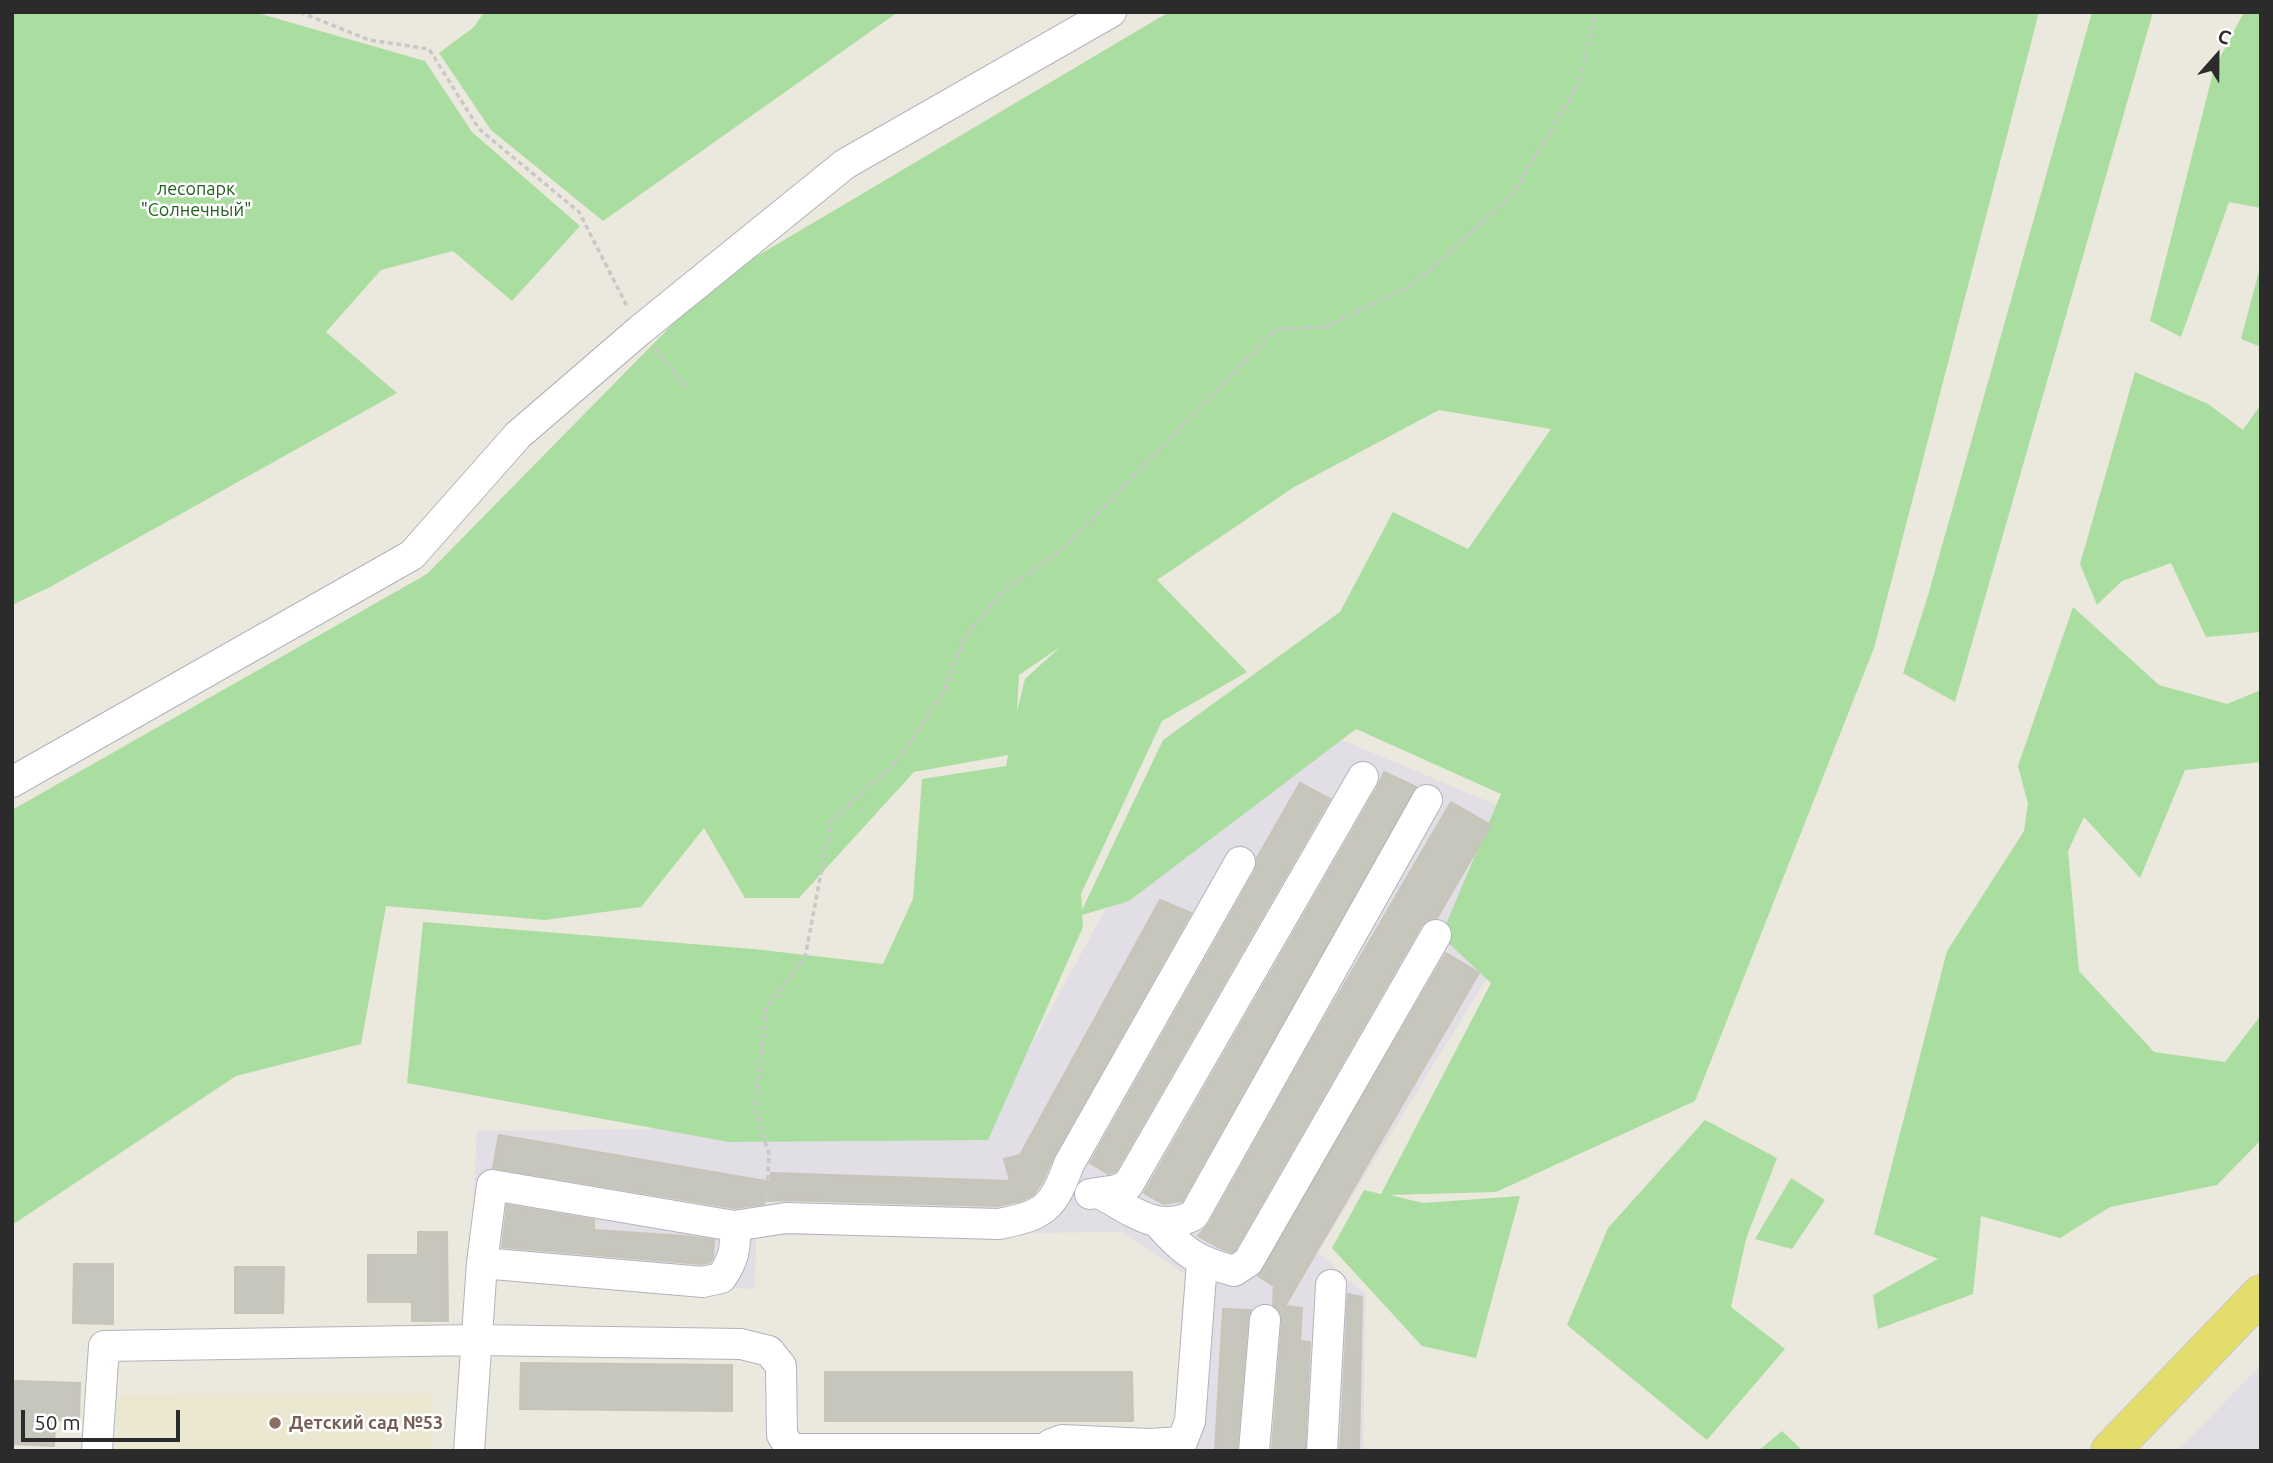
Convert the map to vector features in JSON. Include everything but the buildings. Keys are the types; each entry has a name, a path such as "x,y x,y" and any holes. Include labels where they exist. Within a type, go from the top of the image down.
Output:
{"main road":[{"path":"2110,1451 2261,1294"}],"street":[{"path":"12,782 412,555 518,435 640,330 845,164 1111,12"},
{"path":"1059,1192 1101,1194 1128,1185 1363,777"},
{"path":"1159,1224 1181,1222 1194,1214 1427,800"},
{"path":"470,1451 482,1263 492,1185 734,1226 786,1218 999,1224 1023,1219 1042,1211 1059,1192 1069,1164 1240,862"},
{"path":"1101,1194 1159,1224 1181,1249 1202,1262 1234,1271 1248,1262 1436,935"},
{"path":"482,1263 703,1282 721,1279 732,1262 737,1244 734,1226"},
{"path":"97,1451 104,1346 477,1340 741,1344 769,1351 781,1366 782,1435 791,1449 1047,1450 1051,1444 1062,1440 1182,1446 1190,1421 1202,1262"},
{"path":"1322,1451 1331,1285"},
{"path":"1254,1451 1265,1320"}],"path":[{"path":"300,12 369,40 429,49 479,129 579,212 640,330 685,386"},
{"path":"767,1205 769,1154 755,1110 766,1008 805,957 831,821 899,760 944,691 965,637 1004,590 1063,549 1276,329 1326,327 1415,283 1512,195 1578,83 1596,12"}],"shaded area":[{"path":"1342,740 1506,809 1490,973 1318,1252 1366,1295 1363,1451 1192,1451 1189,1277 1122,1232 756,1236 755,1289 469,1273 477,1131 988,1125 1118,886"},
{"path":"2261,1365 2261,1451 2177,1451"},
{"name":"Детский сад №53","path":"433,1394 432,1451 117,1451 117,1395"}],"green space":[{"name":"лесопарк \"Солнечный\"","path":"12,12 254,12 425,61 472,132 580,226 512,301 453,251 381,270 326,332 397,393 50,587 12,605"},
{"path":"484,12 898,12 603,221 491,130 439,53 474,27"},
{"path":"1169,12 2039,12 1874,648 1695,1101 1496,1192 1390,1195 1423,1203 1520,1196 1476,1358 1422,1346 1332,1248 1364,1190 1381,1194 1491,983 1441,936 1501,794 1356,729 1129,901 1082,915 1083,927 988,1140 729,1142 407,1083 423,922 754,949 883,964 913,899 922,779 1006,766 1008,755 914,772 799,898 745,898 704,828 641,907 545,920 386,906 361,1044 236,1076 12,1225 12,810 427,574 715,281","holes":["1439,410 1551,429 1468,549 1393,512 1340,612 1163,740 1082,910 1081,894 1162,721 1247,672 1157,580 1294,487","1060,647 1025,679 1017,712 1019,675"]},
{"path":"2092,12 2153,12 1955,702 1903,673 1927,599"},
{"path":"2244,12 2261,12 2261,208 2229,202 2181,337 2150,321 2214,69"},
{"path":"2261,264 2261,347 2241,339"},
{"path":"2135,372 2208,404 2243,430 2261,404 2261,632 2206,637 2171,563 2122,581 2097,605 2080,564"},
{"path":"2073,607 2159,685 2227,704 2261,690 2261,762 2185,770 2140,878 2084,817 2068,851 2079,971 2154,1052 2225,1062 2261,1015 2261,1140 2217,1185 2110,1207 2060,1238 1981,1216 1973,1294 1878,1329 1873,1295 1938,1259 1874,1234 1947,951 2024,831 2028,804 2018,766"},
{"path":"1705,1120 1777,1158 1746,1239 1731,1307 1785,1349 1707,1440 1567,1325 1608,1228"},
{"path":"1791,1178 1825,1200 1792,1249 1755,1239"},
{"path":"1782,1431 1803,1451 1758,1451"}],"place":[{"name":"Детский сад №53","path":"275,1423"}]}
